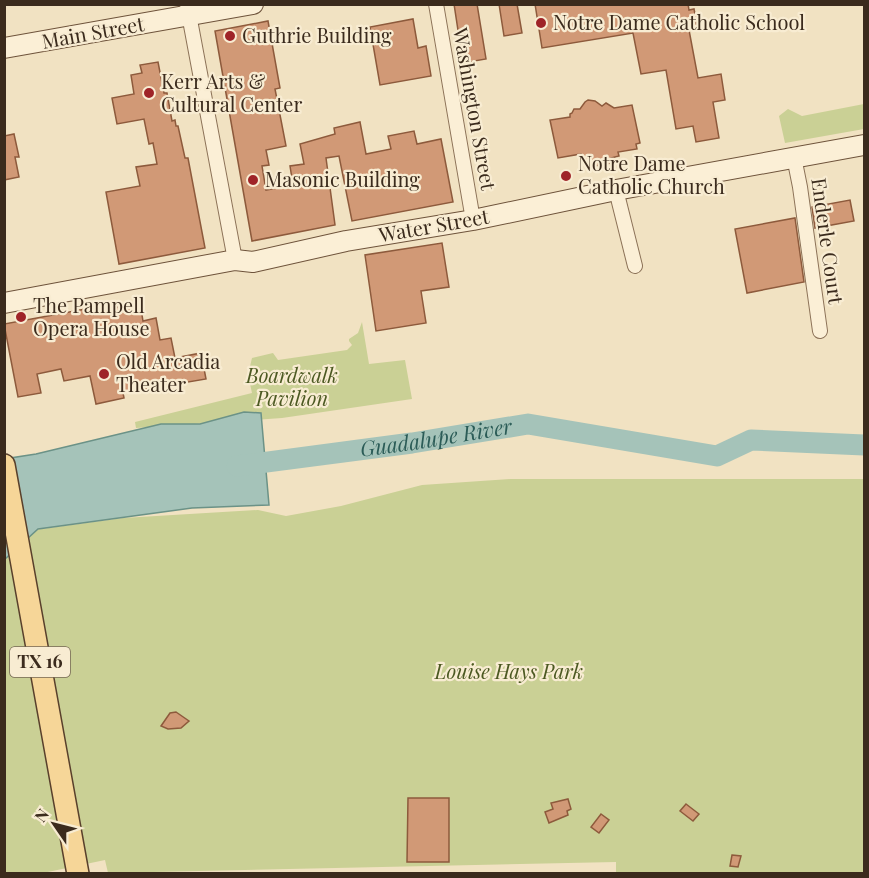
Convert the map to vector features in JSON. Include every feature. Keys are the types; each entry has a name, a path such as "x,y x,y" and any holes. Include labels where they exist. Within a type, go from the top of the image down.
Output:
{"main road":[{"name":"TX 16","path":"4,465 77,866"}],"street":[{"name":"Main Street","path":"4,48 188,10 253,4"},
{"name":"Washington Street","path":"436,4 472,220"},
{"path":"188,10 235,260"},
{"name":"Water Street","path":"4,303 235,260 254,262 346,241 472,220 616,190 864,145"},
{"name":"Enderle Court","path":"794,157 820,330"},
{"path":"616,190 635,266"}],"green space":[{"path":"864,104 864,129 785,143 779,116 788,109 802,116"},
{"name":"Boardwalk Pavilion","path":"362,322 369,364 405,360 412,399 282,418 136,428 135,422 252,393 248,375 252,358 273,353 278,360 347,350 352,345 349,339 358,333"},
{"name":"Louise Hays Park","path":"510,479 864,479 864,873 616,874 616,862 108,873 105,860 43,873 5,873 4,534 123,518 258,510 286,516 341,506 422,485"}],"water":[{"path":"244,412 261,413 269,505 192,508 38,529 5,559 4,459 36,454 161,424 200,424"}],"building":[{"path":"454,4 477,4 486,59 463,63"},
{"path":"499,4 517,4 522,33 504,36"},
{"path":"535,4 688,4 689,10 694,9 695,14 700,13 701,22 696,23 698,28 689,30 698,78 721,74 725,100 713,102 719,138 696,142 693,126 676,129 666,70 641,74 633,33 542,48"},
{"path":"413,19 418,48 426,46 431,76 380,85 370,27"},
{"path":"268,21 280,88 275,89 286,146 266,150 269,165 262,166 266,190 293,185 290,166 304,164 300,144 335,134 334,128 360,122 366,154 391,149 388,136 414,131 417,144 441,139 453,202 352,221 339,156 326,158 335,225 252,241 215,31"},
{"path":"158,62 172,121 175,120 178,126 185,158 188,158 205,248 119,264 106,192 140,186 136,167 157,164 153,143 149,144 144,119 117,124 112,98 134,94 131,75 142,73 140,65"},
{"path":"588,100 595,101 602,106 606,103 614,108 632,105 640,143 636,144 637,149 618,152 619,156 611,158 612,163 590,167 589,161 582,163 581,154 558,158 550,120 570,117 574,109 580,109"},
{"path":"14,134 19,157 15,157 19,177 4,180 4,136"},
{"path":"850,200 854,221 815,228 812,207"},
{"path":"795,218 804,282 747,293 735,229"},
{"path":"442,243 449,287 421,291 426,323 376,331 365,255"},
{"path":"140,303 143,321 156,318 160,340 171,338 175,358 201,353 206,379 123,393 124,398 96,404 90,376 64,381 61,369 37,374 41,393 18,397 4,324 113,304 113,308"},
{"path":"176,712 189,721 181,728 168,729 161,726 170,713"},
{"path":"408,798 449,798 449,862 407,862"},
{"path":"568,799 571,809 567,811 568,815 549,823 545,812 553,809 551,803"},
{"path":"686,804 699,814 693,821 680,811"},
{"path":"601,814 609,820 599,833 591,827"},
{"path":"732,855 741,856 738,867 730,866"}],"waterway":[{"name":"Guadalupe River","path":"237,466 412,443 528,424 717,456 751,440 864,445"}],"place":[{"name":"Notre Dame Catholic School","path":"541,23"},
{"name":"Guthrie Building","path":"230,36"},
{"name":"Kerr Arts & Cultural Center","path":"149,93"},
{"name":"Notre Dame Catholic Church","path":"566,176"},
{"name":"Masonic Building","path":"253,180"},
{"name":"The Pampell Opera House","path":"21,317"},
{"name":"Old Arcadia Theater","path":"104,374"}]}
